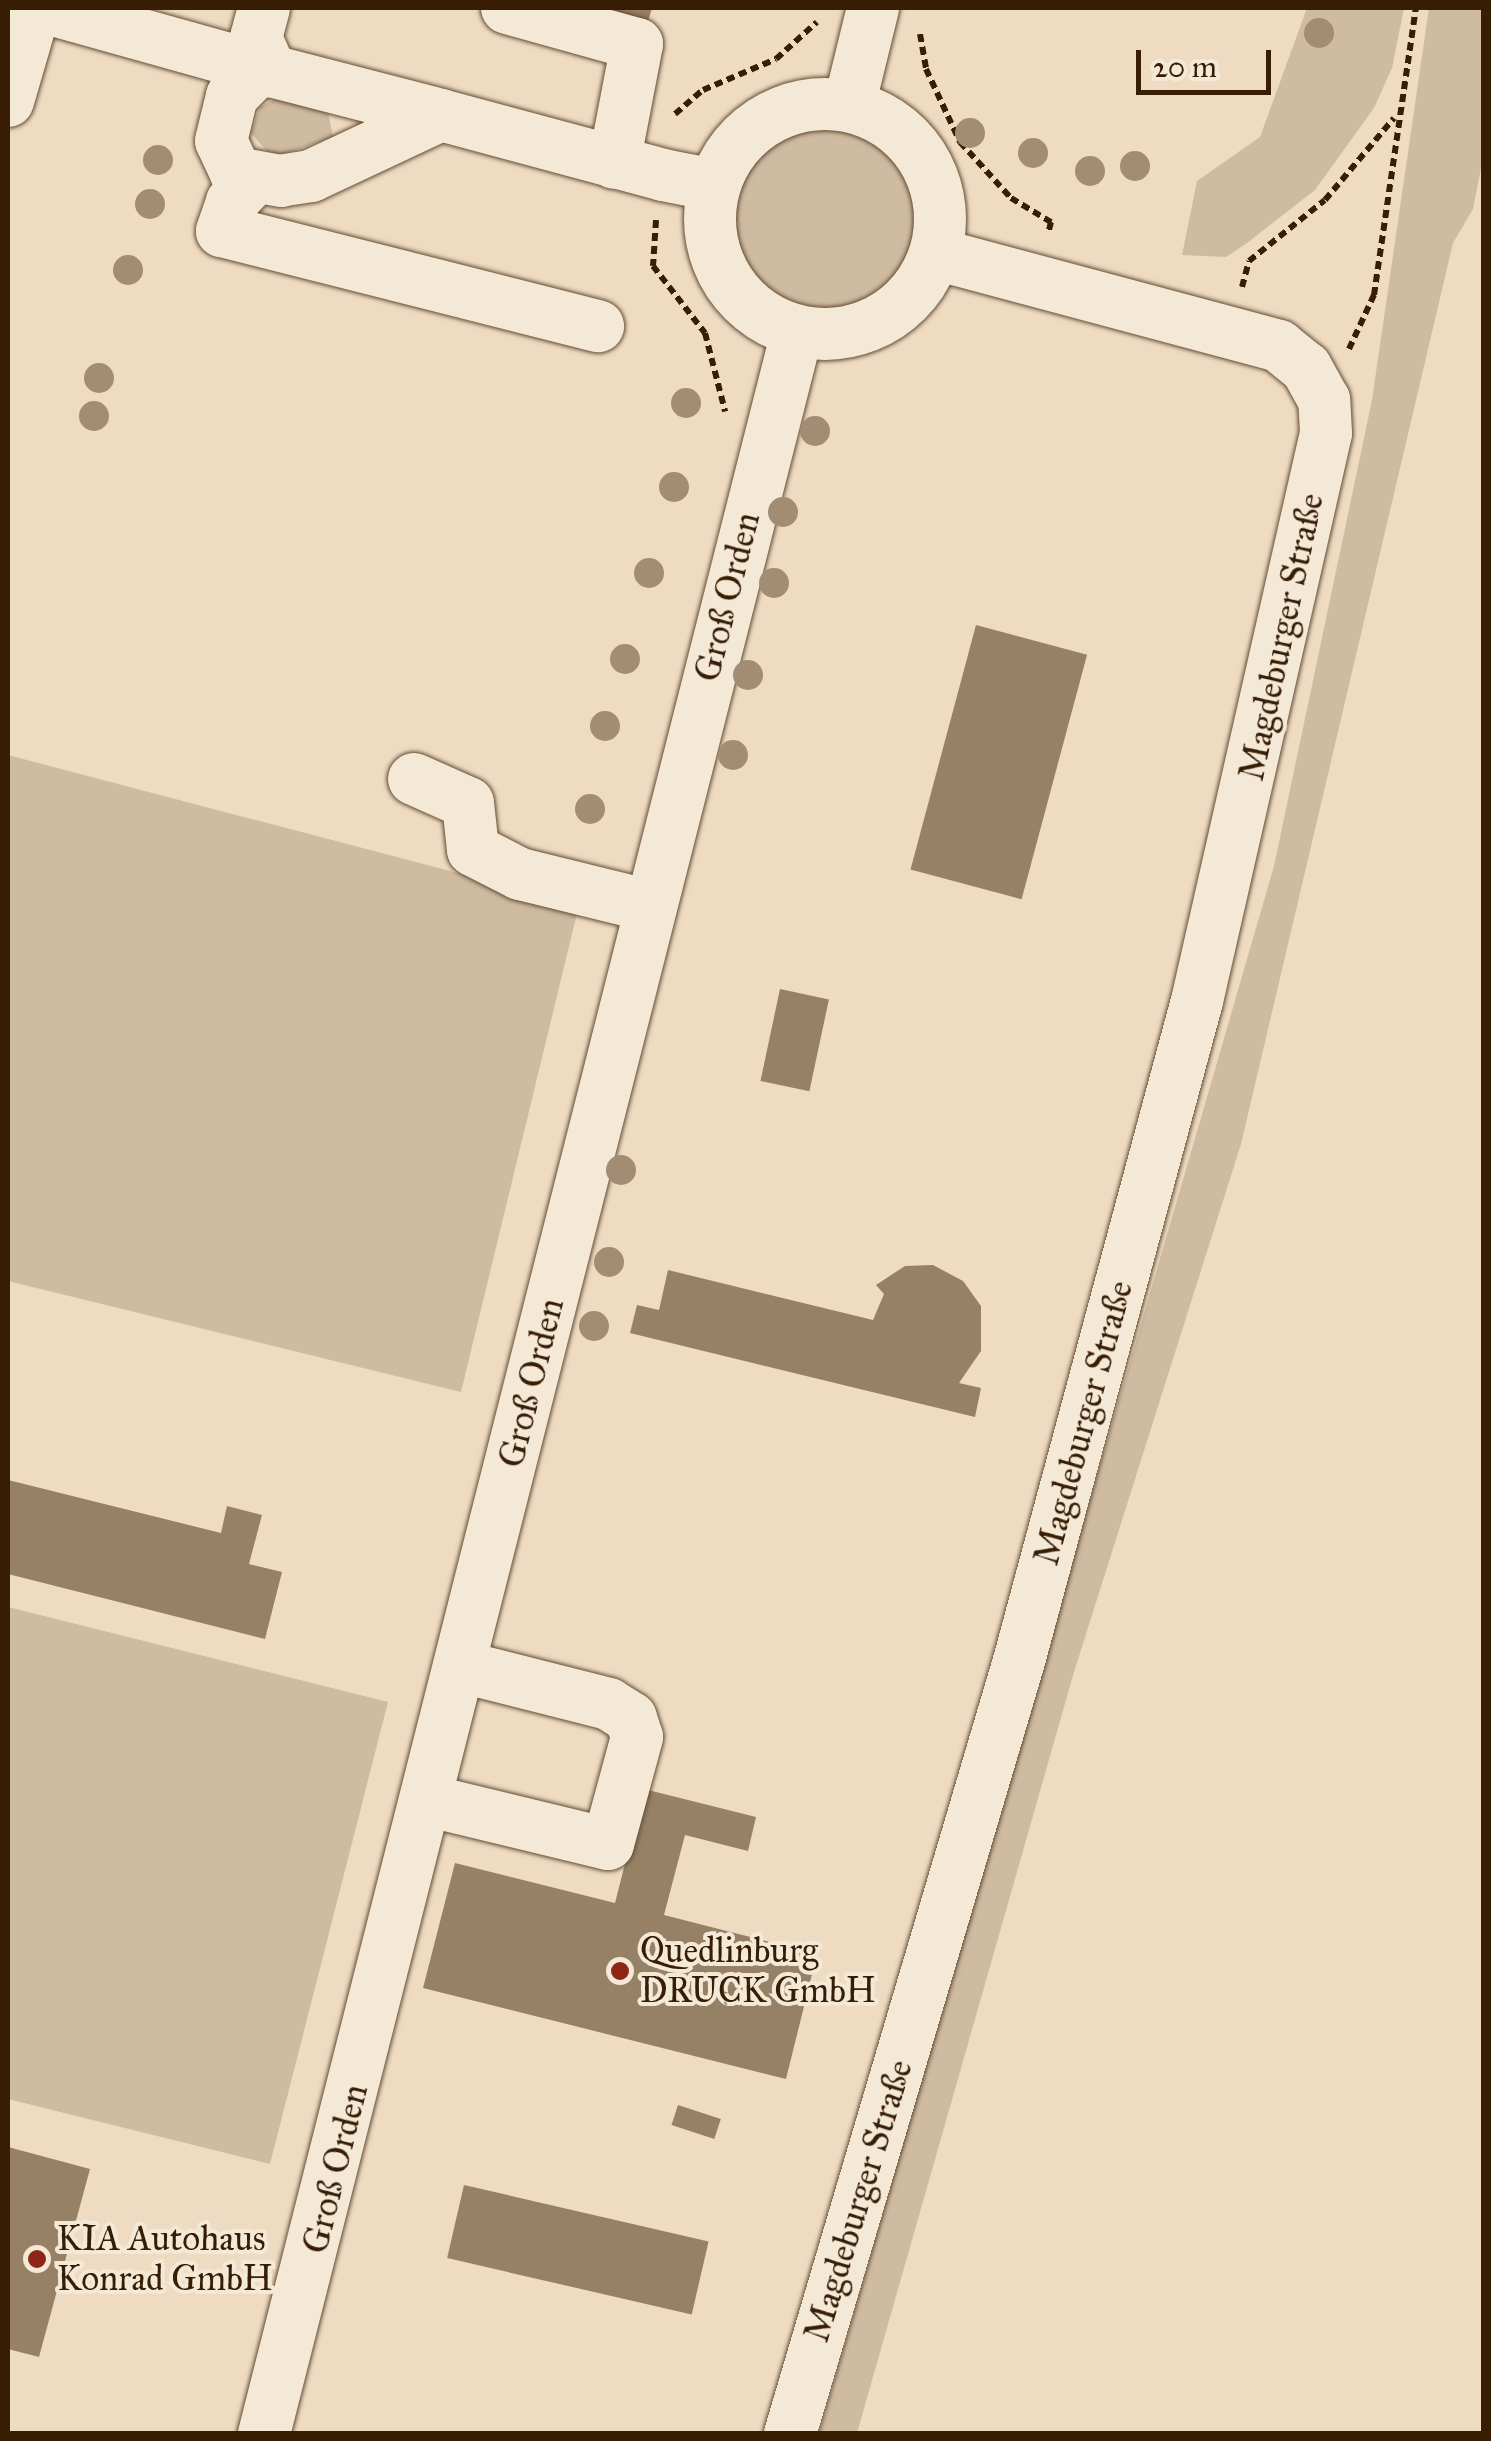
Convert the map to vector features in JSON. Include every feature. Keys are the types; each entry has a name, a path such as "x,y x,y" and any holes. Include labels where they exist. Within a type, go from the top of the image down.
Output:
{"street":[{"path":"8,101 35,8"},
{"path":"46,8 639,169 714,185"},
{"path":"264,8 256,38 271,71"},
{"path":"507,8 637,44 639,169"},
{"path":"848,106 896,13"},
{"path":"252,182 226,158 221,127 244,82 271,71"},
{"path":"848,106 879,116 925,160 938,206 935,254 896,310 832,334 797,332 762,317 734,292 712,241 714,185 728,154 781,112 848,106"},
{"path":"441,115 311,176 252,182 232,202 222,231 598,326"},
{"path":"935,254 1279,346 1306,368 1324,400"},
{"name":"Groß Orden","path":"264,2434 463,1667 593,1201 650,906 797,332"},
{"name":"Magdeburger Straße","path":"790,2434 1019,1662 1198,1001 1282,643 1326,433 1324,400"},
{"path":"414,778 468,803 473,850 520,874 650,906"},
{"path":"430,1801 601,1865 637,1737 631,1718 609,1704 463,1667"}],"path":[{"path":"1324,400 1374,295 1394,117 1416,8"},
{"path":"896,13 960,142 1010,198 1052,222 1036,278"},
{"path":"1231,331 1249,261 1325,200 1394,117"},
{"path":"639,169 653,266 706,333 727,428"}],"shaded area":[{"path":"1307,8 1404,8 1392,68 1374,108 1315,190 1247,243 1226,257 1182,255 1197,181 1260,137"},
{"path":"1429,8 1483,8 1483,158 1473,209 1453,243 1241,1144 1074,1672 857,2433 819,2434 1274,866 1372,400"},
{"path":"279,97 327,107 333,137 273,158 251,133 260,107"},
{"path":"821,125 857,133 888,153 908,184 916,220 908,256 888,287 857,307 821,315 785,307 754,287 734,256 726,220 734,184 754,153 785,133"},
{"path":"8,755 579,905 461,1392 8,1281"},
{"path":"8,1607 388,1702 270,2164 8,2099"}],"building":[{"path":"588,8 652,8 647,25"},
{"path":"976,625 1087,655 1022,899 911,869"},
{"path":"780,989 829,999 809,1091 760,1081"},
{"path":"933,1265 963,1281 981,1306 981,1351 959,1383 981,1388 975,1417 630,1333 637,1305 659,1310 668,1270 873,1320 884,1294 876,1285 905,1266"},
{"path":"8,1480 221,1533 227,1506 262,1515 249,1564 282,1572 265,1639 8,1574"},
{"name":"Quedlinburg DRUCK GmbH","path":"644,1789 756,1817 748,1851 685,1835 664,1915 817,1954 786,2079 423,1988 455,1863 615,1903"},
{"path":"678,2105 721,2119 714,2139 672,2125"},
{"name":"KIA Autohaus Konrad GmbH","path":"8,2147 90,2169 39,2357 8,2349"},
{"path":"464,2185 709,2241 692,2315 447,2258"}],"place":[{"name":"Quedlinburg DRUCK GmbH","path":"620,1971"},
{"name":"KIA Autohaus Konrad GmbH","path":"37,2259"}]}
